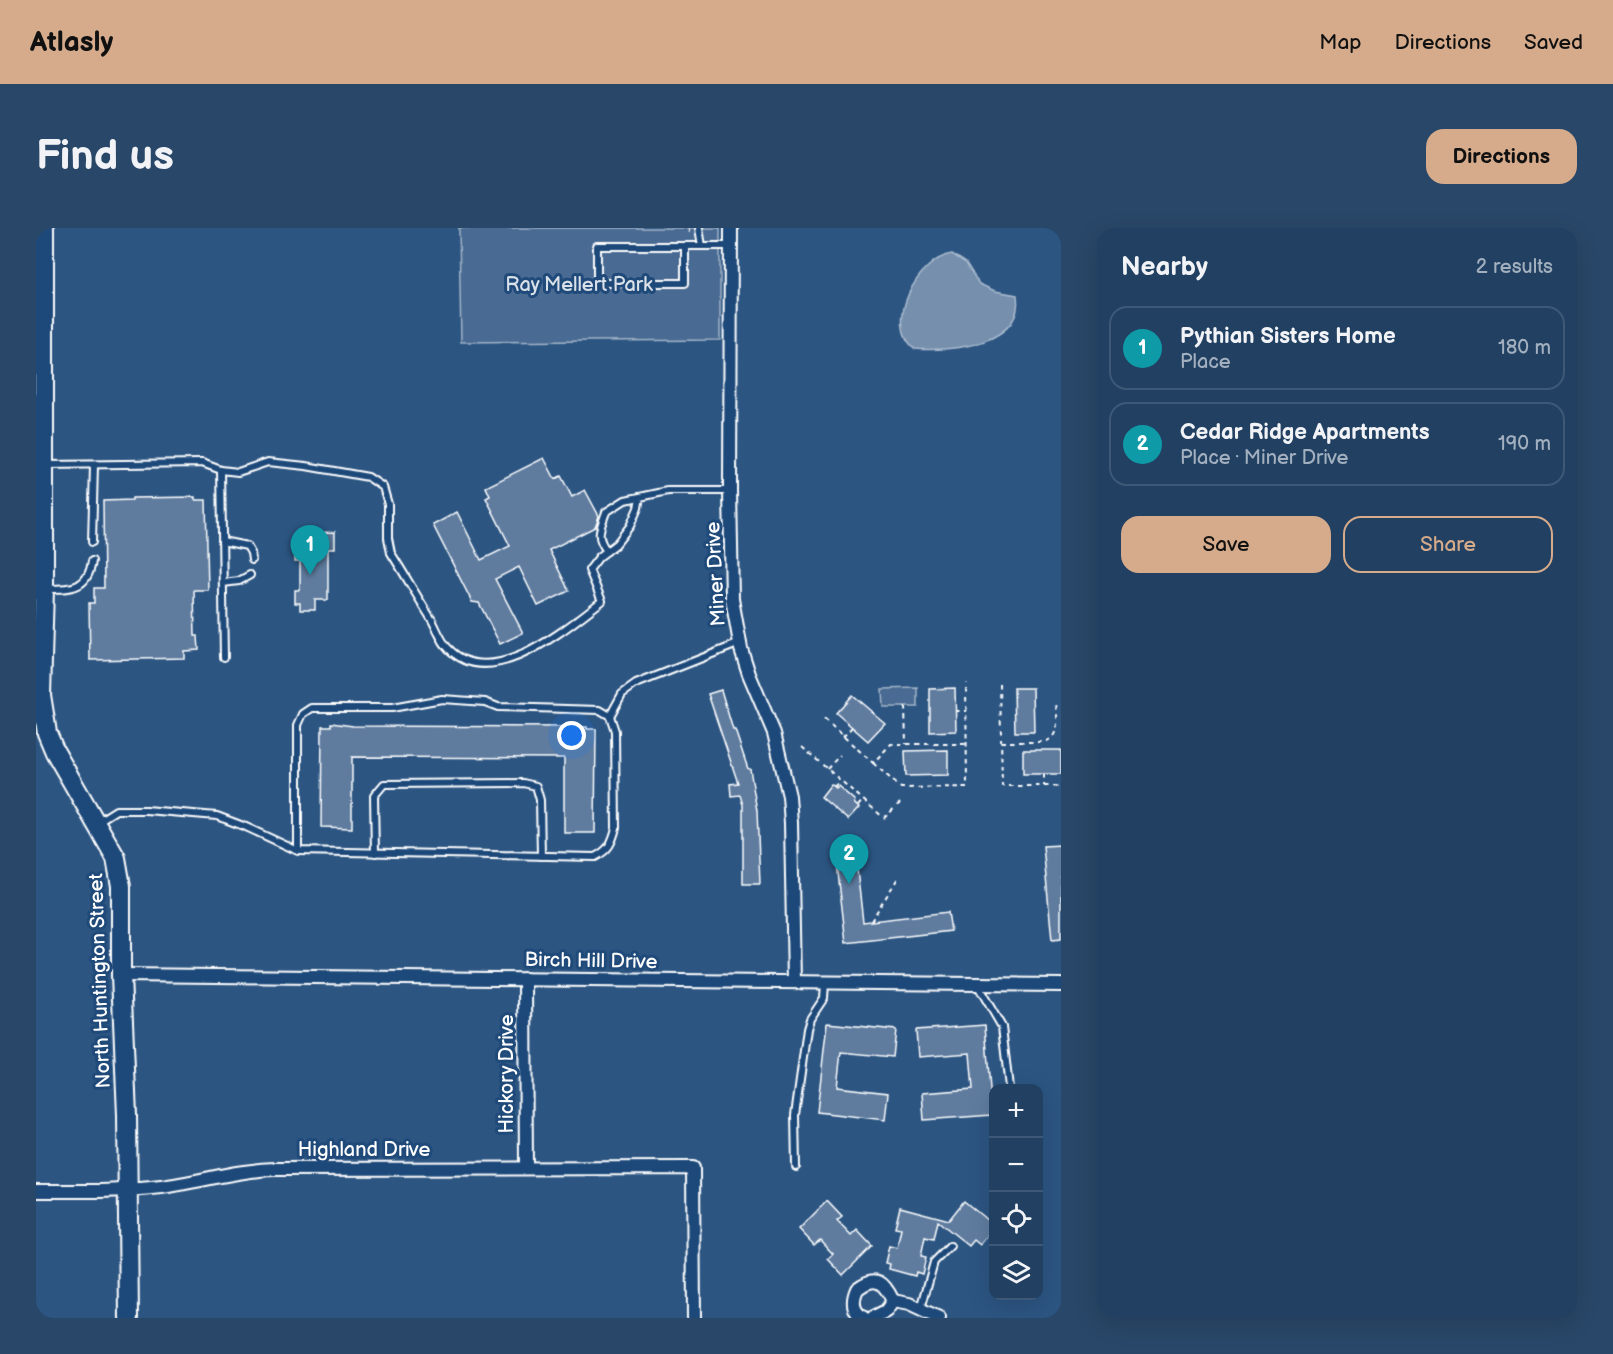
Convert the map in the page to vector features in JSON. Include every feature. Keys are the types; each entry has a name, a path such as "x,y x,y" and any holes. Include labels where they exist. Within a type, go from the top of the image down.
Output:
{"street":[{"name":"North Huntington Street","path":"44,228 40,394 45,465 40,589 41,696 47,733 55,752 116,858 120,886 129,1318"},
{"name":"Miner Drive","path":"731,228 732,599 740,643 749,674 774,733 789,796 794,982"},
{"name":"Birch Hill Drive","path":"121,975 1061,985"},
{"name":"Hickory Drive","path":"525,979 526,1168"},
{"name":"Highland Drive","path":"36,1191 128,1190 171,1186 261,1169 693,1168 694,1318"},
{"path":"864,1318 858,1314 854,1302 857,1288 875,1281 882,1283 893,1301 921,1309 939,1318"},
{"path":"874,1318 886,1311 893,1301"}],"lane":[{"path":"699,228 702,246"},
{"path":"685,246 685,283 597,283 597,246 685,246 731,246"},
{"path":"45,465 202,463 221,470 238,472 268,462 368,477 383,487 388,504 388,538 391,553 448,648 466,661 490,665 512,659 549,640 602,601 589,570 599,557 616,544 630,526 640,497"},
{"path":"92,542 94,465"},
{"path":"221,470 224,657"},
{"path":"607,551 600,542 600,531 606,512 625,500 668,491 730,491"},
{"path":"222,540 247,546 252,560"},
{"path":"40,589 74,587 81,583 90,571 92,561"},
{"path":"223,583 239,581 250,575"},
{"path":"610,716 622,694 636,684 740,643"},
{"path":"97,822 116,810 146,810 217,816 298,851 595,857 606,852 613,842 616,828 615,731 610,716 600,710 498,707 485,702 442,699 392,708 312,708 303,714 298,725 298,851"},
{"path":"375,853 374,796 384,784 523,783 536,786 540,800 542,856"},
{"path":"796,1167 795,1115 807,1029 810,1019 824,998 825,982"},
{"path":"977,984 1002,1027 1008,1084"},
{"path":"921,1309 934,1262 950,1246"}],"path":[{"path":"824,719 901,788 967,787 966,683"},
{"path":"1000,684 1002,786 1061,786"},
{"path":"1001,742 1050,740 1057,731 1056,702"},
{"path":"905,707 906,744"},
{"path":"955,711 966,711"},
{"path":"843,736 852,727"},
{"path":"873,763 891,744 967,744"},
{"path":"802,747 884,818 900,803"},
{"path":"827,769 840,755"},
{"path":"1044,774 1044,786"},
{"path":"834,787 840,780"},
{"path":"858,806 863,800"},
{"path":"871,921 898,878"}],"green space":[{"name":"Ray Mellert Park","path":"459,228 720,228 720,340 461,342"},
{"path":"918,688 918,707 883,707 882,689"}],"shaded area":[{"path":"952,254 966,263 979,284 995,291 1017,295 1016,312 1009,325 997,335 982,342 947,349 915,349 906,338 902,324 909,294 927,267 939,258"}],"building":[{"path":"544,458 555,479 561,476 572,497 585,490 599,516 595,527 549,550 569,591 538,606 519,567 495,579 523,633 500,644 479,603 472,602 433,525 457,512 481,560 510,546 486,498 490,496 486,487"},
{"path":"195,497 195,500 206,500 208,590 194,590 195,636 198,636 199,650 184,651 184,658 90,660 89,603 94,603 94,588 104,588 103,501"},
{"path":"335,532 335,548 328,548 328,600 315,600 315,610 300,610 300,603 295,603 295,590 300,590 300,561 295,561 295,549 300,549 300,542 312,542 311,533"},
{"path":"955,688 956,731 930,732 930,689"},
{"path":"1014,688 1033,688 1034,732 1015,732"},
{"path":"721,690 733,730 735,730 748,769 750,769 757,811 760,884 743,884 743,805 740,795 731,796 730,784 738,783 708,694"},
{"path":"852,695 885,723 868,741 836,713"},
{"path":"331,723 353,726 587,727 587,729 596,729 595,833 564,833 564,758 352,757 352,828 321,827 322,726 331,726"},
{"path":"948,750 948,775 906,776 905,751"},
{"path":"1023,750 1061,750 1061,774 1023,774"},
{"path":"831,784 836,788 838,786 855,801 854,803 859,808 848,820 821,797"},
{"path":"1061,845 1061,939 1052,940 1043,846"},
{"path":"855,852 863,922 948,912 951,931 846,943 836,855"},
{"path":"827,1023 896,1030 893,1057 841,1052 837,1087 888,1093 885,1120 817,1112"},
{"path":"985,1025 990,1084 989,1115 924,1120 922,1093 973,1089 970,1053 918,1057 916,1030"},
{"path":"827,1201 842,1217 837,1221 851,1236 857,1230 872,1246 843,1275 828,1259 833,1254 820,1240 814,1245 799,1229"},
{"path":"964,1201 989,1222 989,1234 980,1245 974,1240 969,1246 938,1221 934,1239 925,1237 921,1256 926,1257 922,1274 916,1272 915,1276 889,1269 890,1264 885,1263 889,1246 897,1248 901,1229 895,1228 900,1207 949,1220"}],"place":[{"name":"Pythian Sisters Home","path":"310,575"},
{"name":"Cedar Ridge Apartments","path":"849,884"}]}
